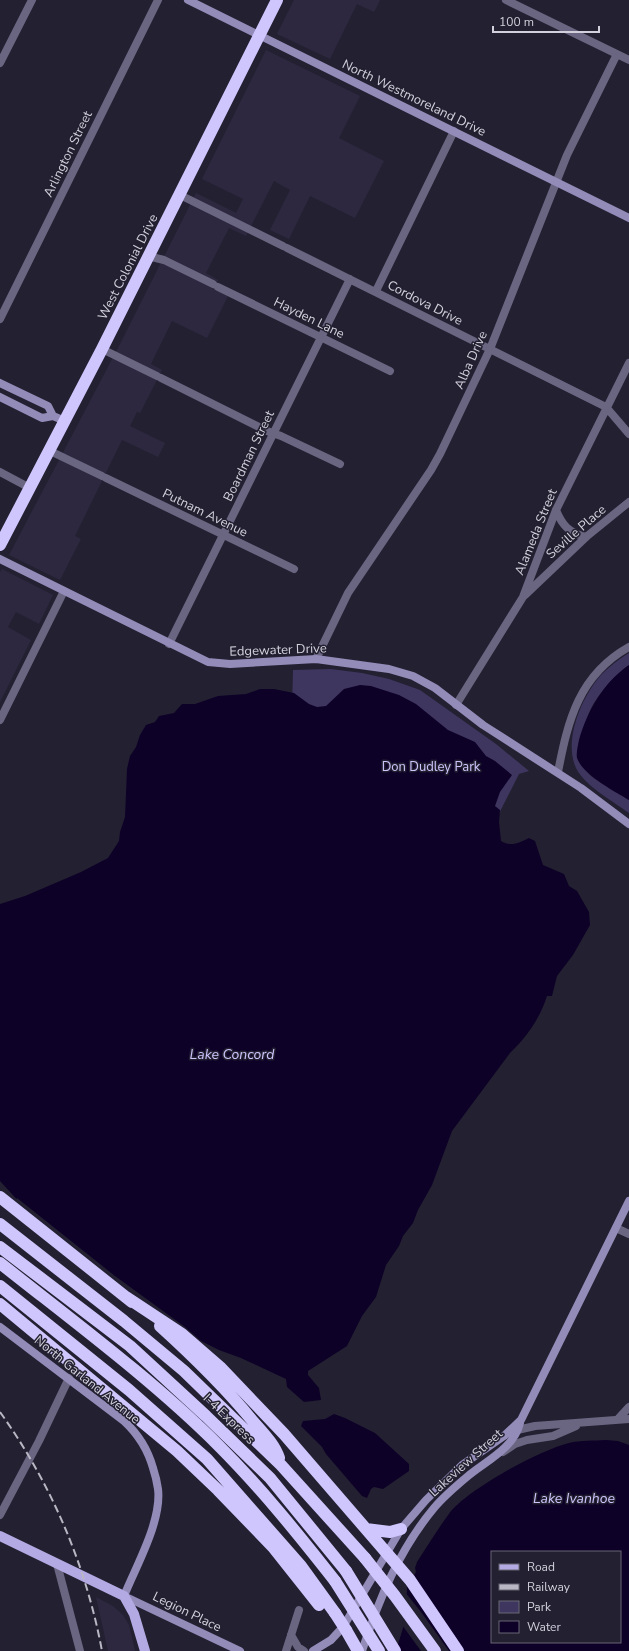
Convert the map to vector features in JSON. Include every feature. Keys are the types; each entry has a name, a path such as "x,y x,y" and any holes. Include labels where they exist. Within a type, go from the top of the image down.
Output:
{"highway":[{"name":"West Colonial Drive","path":"0,545 102,349 277,0"},
{"path":"0,1197 126,1297 175,1340 223,1386 276,1450 281,1465"},
{"path":"0,1224 124,1321 184,1371 281,1465 364,1558 395,1596 435,1651"},
{"name":"I-4 Express","path":"0,1247 130,1346 206,1416 270,1478 346,1571 395,1651"},
{"name":"I-4 Express","path":"0,1263 151,1385 218,1445 258,1486 335,1581 379,1651"},
{"path":"0,1286 129,1390 207,1459 301,1566 333,1616"},
{"path":"126,1297 182,1334 218,1365 284,1434 410,1580 458,1651"},
{"path":"0,1304 60,1352 78,1369 177,1451 224,1495 346,1630 358,1651"},
{"path":"0,1315 57,1356 78,1369"},
{"path":"366,1529 386,1532 401,1529"}],"main road":[{"path":"0,1536 124,1596 134,1614 145,1651"}],"street":[{"path":"1,59 32,0"},
{"name":"Arlington Street","path":"0,319 158,0"},
{"name":"North Westmoreland Drive","path":"188,0 629,218"},
{"path":"506,0 629,60"},
{"name":"Alba Drive","path":"316,659 348,593 431,470 440,454 490,349 556,182 617,54"},
{"path":"376,291 454,131"},
{"name":"Cordova Drive","path":"180,195 376,291 606,408 629,434"},
{"name":"Hayden Lane","path":"148,256 164,260 390,371"},
{"name":"Boardman Street","path":"169,644 350,279"},
{"path":"102,349 273,433 340,464"},
{"name":"Alameda Street","path":"456,705 523,597 556,510 629,363"},
{"path":"0,383 48,406 53,416"},
{"path":"0,398 42,418 53,416 65,421"},
{"name":"Putnam Avenue","path":"50,450 294,569"},
{"path":"0,472 30,488"},
{"name":"Seville Place","path":"523,597 586,537 629,502"},
{"path":"556,510 561,522 567,529 576,535 586,537"},
{"name":"Edgewater Drive","path":"0,559 199,659 216,664 316,659 370,666 406,673 425,681 483,725 558,772 629,824"},
{"path":"0,720 64,591"},
{"path":"558,772 571,717 581,695 605,664 616,655 629,648"},
{"name":"Lakeview Street","path":"362,1651 378,1604 396,1564 409,1542 439,1502 467,1477 494,1457 514,1437 629,1201"},
{"path":"616,1228 629,1234"},
{"name":"North Garland Avenue","path":"0,1327 116,1415 134,1431 150,1458 158,1490 156,1513 149,1539 124,1596"},
{"path":"0,1515 69,1378"},
{"path":"618,1419 629,1408"},
{"path":"520,1425 535,1426 582,1424 629,1419"},
{"path":"494,1457 515,1444 527,1440 553,1436 582,1424"},
{"name":"Lakeview Street","path":"318,1650 344,1627 401,1529 426,1500 452,1474 520,1425"},
{"path":"57,1564 80,1651"},
{"name":"Legion Place","path":"124,1596 240,1651"},
{"path":"286,1651 299,1610"},
{"path":"290,1635 298,1647 304,1651"}],"shaded area":[{"path":"294,0 380,0 374,12 357,4 330,59 277,34"},
{"path":"266,50 360,96 339,138 384,161 355,218 310,196 289,239 270,230 290,190 274,181 246,236 229,228 206,273 218,280 214,289 228,296 207,338 172,321 151,364 162,370 140,413 137,412 130,426 165,443 158,457 122,440 75,536 81,539 60,580 9,555 120,344 196,193 236,213 243,199 202,179"},
{"path":"2,569 53,595 39,624 16,612 8,627 31,640 0,702 0,572"},
{"path":"96,1597 113,1606 123,1615 129,1625 135,1651 108,1651"}],"green space":[{"path":"629,653 629,665 606,686 592,706 587,717 581,765 591,776 629,800 629,813 583,779 574,762 572,749 576,721 581,707 594,683 602,674"},
{"name":"Don Dudley Park","path":"331,669 362,673 389,679 420,690 496,744 529,771 519,774 479,853 292,706 293,670"}],"water":[{"path":"629,665 629,800 592,776 580,764 577,754 582,729 592,708 604,689"},
{"name":"Lake Concord","path":"360,685 371,686 399,695 416,704 448,730 475,742 486,756 495,761 512,775 500,792 495,806 500,810 499,822 501,841 512,844 529,838 535,841 543,865 564,874 569,886 577,891 589,912 590,925 573,955 557,976 552,996 547,996 541,1012 532,1027 510,1053 452,1131 432,1185 418,1210 413,1223 403,1236 399,1246 386,1265 376,1297 362,1316 347,1346 308,1371 308,1375 319,1388 321,1400 304,1402 287,1387 286,1379 241,1358 219,1350 143,1312 22,1205 0,1181 0,904 25,896 81,872 108,858 119,841 120,832 125,817 127,769 130,756 136,747 140,735 146,725 155,722 159,716 174,713 182,704 195,704 218,696 246,694 260,689 274,689 294,693 309,704 317,707 326,706 344,689"},
{"path":"334,1414 375,1433 409,1464 409,1471 383,1489 374,1487 371,1489 367,1498 362,1496 326,1454 322,1447 301,1426 303,1421 325,1419"},
{"name":"Lake Ivanhoe","path":"582,1441 618,1441 629,1445 629,1651 396,1651 406,1618 407,1586 416,1572 415,1568 417,1562 451,1511 474,1491 506,1471 556,1447"}],"pier":[{"path":"17,1198 115,1276 185,1327 209,1348 142,1313 21,1207 15,1201"},
{"path":"405,1592 449,1651 421,1651 402,1625 404,1618"}],"railway":[{"path":"0,1412 35,1467 64,1526 86,1587 102,1651"}]}
